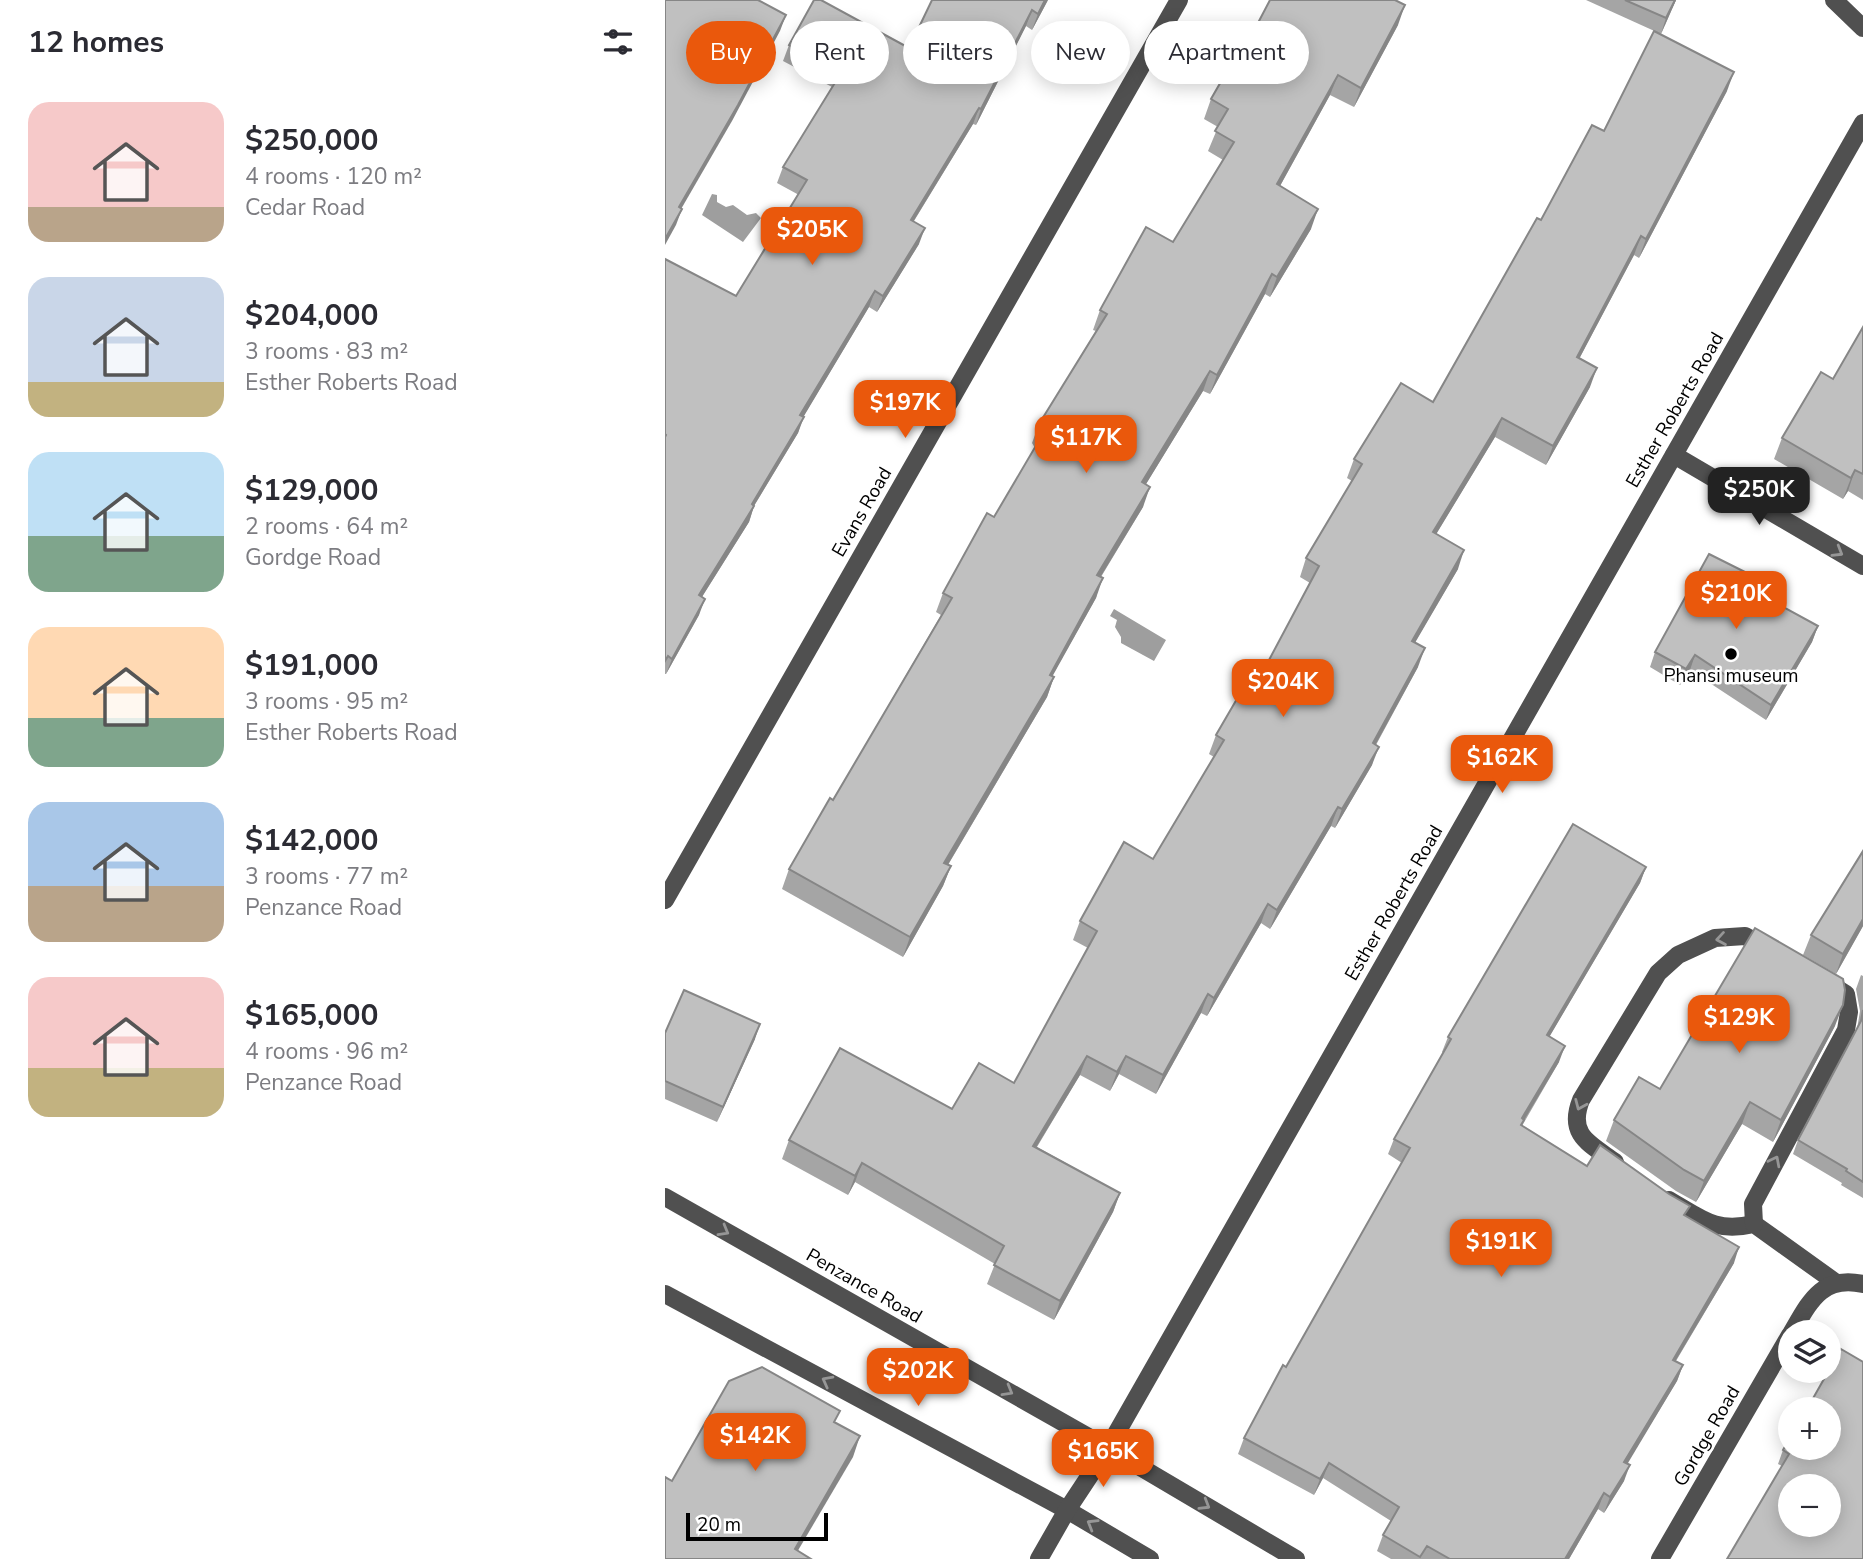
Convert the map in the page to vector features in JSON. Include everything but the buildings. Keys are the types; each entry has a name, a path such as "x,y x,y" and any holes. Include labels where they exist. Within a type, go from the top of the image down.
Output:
{"street":[{"name":"Evans Road","path":"665,900 1179,0"},
{"path":"1834,0 1863,28"},
{"name":"Esther Roberts Road","path":"1039,1559 1108,1448 1863,123"},
{"path":"1674,455 1863,566"},
{"path":"1629,1171 1587,1142 1578,1129 1575,1115 1581,1100 1658,973 1678,955 1715,938 1745,936 1788,960"},
{"path":"1754,1224 1753,1204 1846,1030 1849,1012 1846,995 1810,971"},
{"path":"1660,1193 1717,1227 1734,1229 1754,1224 1836,1282 1863,1284"},
{"name":"Penzance Road","path":"665,1197 1108,1448 1296,1559"},
{"name":"Gordge Road","path":"1799,1320 1811,1300 1836,1282"},
{"path":"665,1294 1067,1510 1150,1559"},
{"name":"Gordge Road","path":"1660,1559 1778,1355"}],"shaded area":[{"path":"712,194 717,195 717,202 726,207 733,205 747,215 756,213 761,218 743,242 702,215"},
{"path":"1114,609 1166,640 1154,661 1121,643 1121,637 1115,627 1117,620 1110,616"}],"place":[{"name":"Phansi museum","path":"1731,654"}]}
